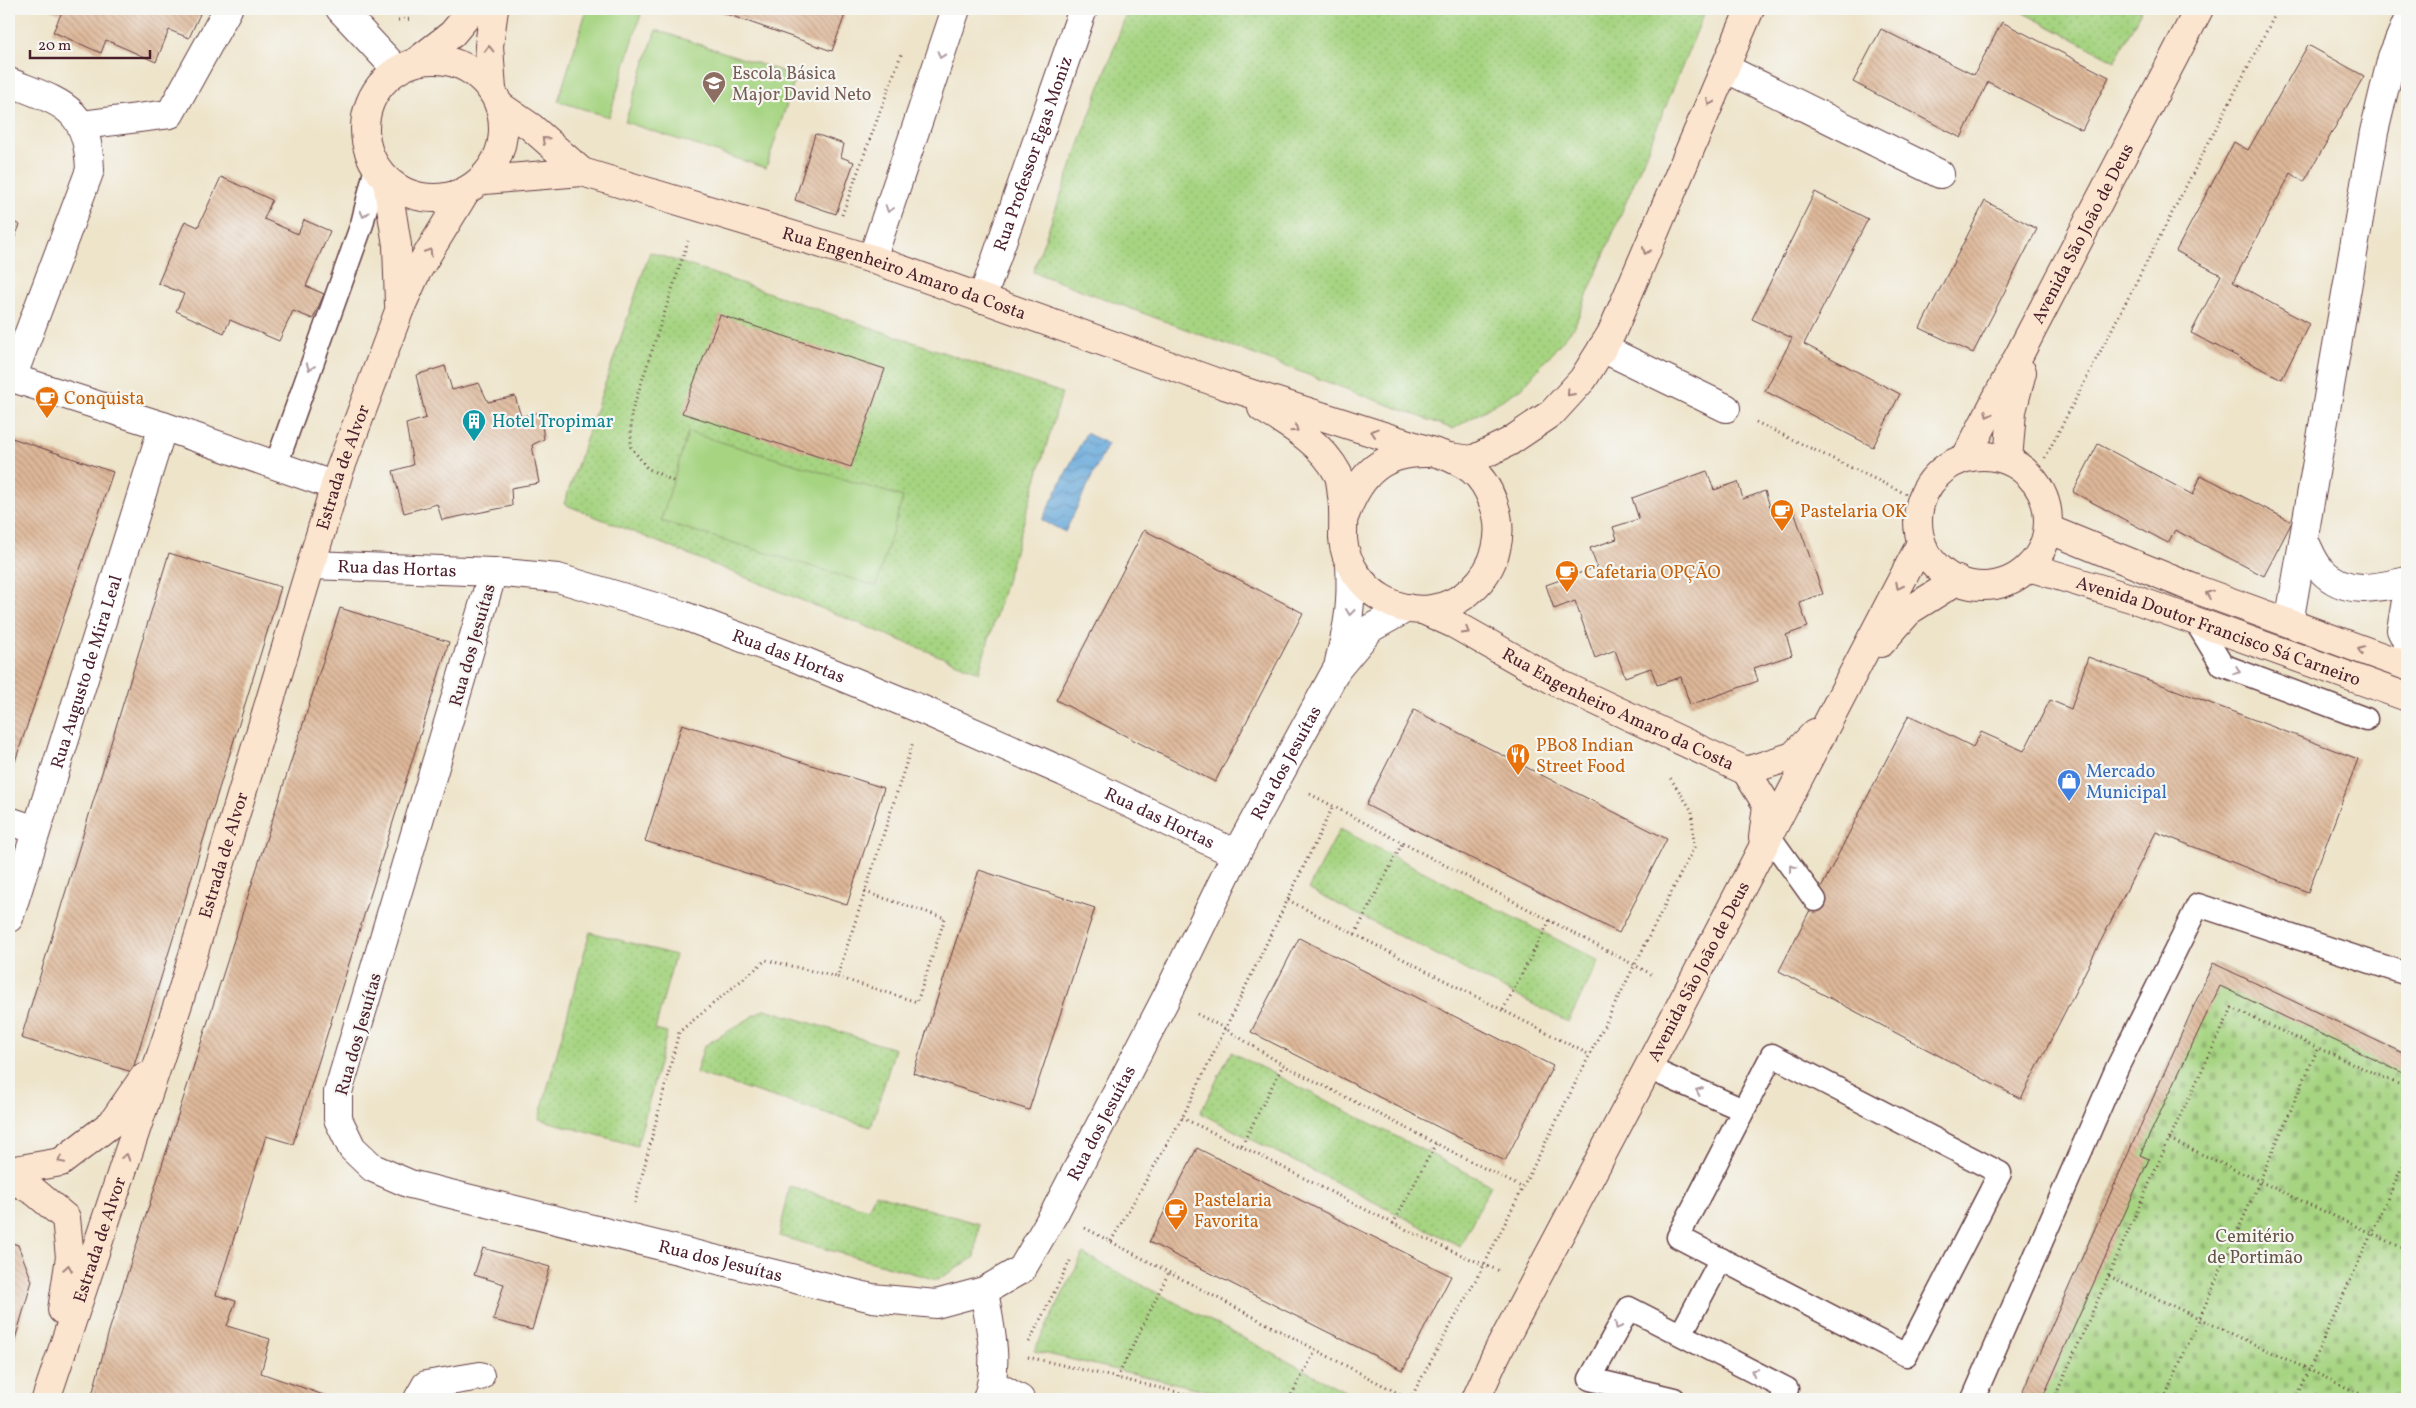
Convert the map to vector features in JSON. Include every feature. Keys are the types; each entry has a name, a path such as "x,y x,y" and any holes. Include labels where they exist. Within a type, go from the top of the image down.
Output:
{"street":[{"path":"82,125 170,114 228,9"},
{"path":"340,9 407,66"},
{"path":"399,311 397,245 382,174 366,146 365,118 370,100 380,85 452,34 473,9"},
{"path":"475,186 501,147 503,121 496,98 489,46 494,9"},
{"path":"872,259 956,9"},
{"name":"Rua Professor Egas Moniz","path":"982,299 1083,9"},
{"path":"1345,515 1353,493 1368,473 1389,460 1412,453 1443,455 1472,460 1509,442 1552,413 1582,379 1611,334 1750,9"},
{"name":"Avenida São João de Deus","path":"1966,457 2199,9"},
{"path":"2289,623 2374,132 2392,57 2407,22"},
{"path":"407,66 436,59 459,64 485,82 496,98 582,172"},
{"path":"1724,68 1940,174"},
{"path":"9,82 51,99 68,109 82,125 89,146 90,170 10,377 163,426 335,486"},
{"path":"382,174 403,192 421,199 444,198 475,186 582,172"},
{"name":"Rua Engenheiro Amaro da Costa","path":"582,172 872,259 1224,385"},
{"name":"Estrada de Alvor","path":"48,1392 180,998 335,486 399,311 416,273 475,186"},
{"path":"2008,460 2012,411 2035,324"},
{"path":"1602,348 1726,408"},
{"path":"1224,385 1443,455 1473,471 1490,492 1499,517 1499,544 1490,569 1472,590 1449,604 1415,609 1371,628 1337,669"},
{"path":"1224,385 1297,429 1322,452 1338,475 1345,515 1343,539 1350,563 1352,599 1349,622 1337,669"},
{"name":"Rua Augusto de Mira Leal","path":"9,918 163,426"},
{"path":"1987,455 2008,460 2026,471 2040,488 2047,508 2048,529 2041,550 2029,567 2011,580 1990,586 1969,585 1949,576 1932,562 1921,543 1918,522 1921,501 1930,482 1946,466 1966,457 1987,455"},
{"name":"Avenida Doutor Francisco Sá Carneiro","path":"2048,529 2198,590 2407,666"},
{"path":"2304,540 2320,569 2340,585 2362,590 2407,581"},
{"name":"Avenida São João de Deus","path":"1476,1399 1496,1355 1648,1068 1921,543"},
{"path":"1350,563 1364,584 1384,600 1415,609"},
{"name":"Rua das Hortas","path":"312,565 493,572 558,578 682,615 801,660 923,710 1064,772 1236,854"},
{"name":"Avenida Doutor Francisco Sá Carneiro","path":"2029,567 2134,600 2407,697"},
{"name":"Rua dos Jesuítas","path":"493,572 338,1092 338,1119 352,1148 373,1168 410,1184 872,1298 936,1304 984,1291 1022,1269 1055,1212 1166,998 1236,854 1337,669"},
{"path":"1851,678 1910,610 1958,580"},
{"path":"2407,595 2401,630 2407,642"},
{"name":"Rua Engenheiro Amaro da Costa","path":"1415,609 1454,624 1560,684 1746,771 1793,756 1832,714"},
{"path":"1746,771 1766,805 1765,844"},
{"path":"9,820 36,830"},
{"path":"9,1171 61,1162 112,1123 144,1078 180,998"},
{"path":"9,1177 35,1192 66,1218 70,1257 48,1392"},
{"path":"984,1291 993,1349 990,1391 1020,1399"},
{"path":"418,1399 426,1384 480,1376"}],"lane":[{"path":"276,465 362,224 382,174"},
{"path":"2196,622 2222,665 2366,719"},
{"path":"1765,844 1815,900"},
{"path":"1973,1399 2117,1068 2198,905 2407,974"},
{"path":"1772,1055 2000,1174 1906,1355 1721,1259 1678,1237 1772,1055"},
{"path":"1648,1068 1743,1110"},
{"path":"1681,1334 1721,1259"},
{"path":"1665,1398 1590,1379 1629,1308 1788,1389 1782,1399"}],"path":[{"path":"2041,465 2278,9"},
{"path":"839,223 904,46"},
{"path":"673,481 648,468 631,447 631,414 699,207"},
{"path":"1726,408 1921,501"},
{"path":"837,978 923,710"},
{"path":"1055,1212 1410,1399 1484,1265 1694,847 1692,811 1671,776 1662,772"},
{"path":"1278,777 1636,965 1686,995"},
{"path":"1111,1241 1182,1118 1333,806"},
{"path":"1354,934 1403,842"},
{"path":"627,1237 679,1032 766,960 837,978 917,1002 945,918 865,892"},
{"path":"1288,900 1590,1055"},
{"path":"1503,1010 1550,920"},
{"path":"2054,1399 2169,1140 2232,1008 2407,1088"},
{"path":"1226,1029 1283,1065 1523,1188"},
{"path":"2164,1399 2318,1048"},
{"path":"1242,1145 1283,1065"},
{"path":"1182,1118 1242,1145 1393,1224 1533,1285"},
{"path":"2169,1140 2407,1250"},
{"path":"1393,1224 1436,1143"},
{"path":"2296,1399 2407,1156"},
{"path":"1082,1238 1086,1229"},
{"path":"1026,1347 1073,1255"},
{"path":"1118,1378 1169,1272"},
{"path":"2109,1276 2199,1320 2371,1399"},
{"path":"1289,1399 1316,1350"},
{"path":"1022,1356 1207,1399"}],"green space":[{"path":"587,9 623,9 641,14 609,117 558,101"},
{"path":"1128,9 1706,9 1574,327 1522,388 1453,429 1033,272"},
{"path":"2016,9 2142,9 2115,61"},
{"path":"656,30 796,76 766,168 625,122"},
{"path":"650,252 1062,393 979,672 564,504"},
{"path":"688,432 903,497 876,586 661,521"},
{"path":"1340,829 1599,961 1568,1022 1308,889"},
{"path":"590,932 675,955 655,1030 667,1033 637,1146 539,1119"},
{"name":"Cemitério de Portimão","path":"2213,963 2407,1055 2407,1399 2019,1399"},
{"path":"765,1009 895,1049 871,1127 696,1073 704,1046"},
{"path":"1231,1052 1491,1185 1460,1246 1200,1113"},
{"path":"790,1187 868,1209 875,1194 979,1224 975,1257 937,1280 779,1236"},
{"path":"1083,1254 1350,1394 1347,1399 1244,1399 1034,1351"}],"water":[{"path":"1086,433 1108,444 1065,532 1042,520"}],"building":[{"path":"48,9 189,9 200,14 189,38 169,30 156,62 106,40 101,53 53,32 61,14"},
{"path":"712,9 847,9 832,51"},
{"path":"2002,22 2109,77 2082,130 1988,82 1961,138 1853,82 1881,29 1974,75"},
{"path":"2308,45 2364,76 2304,182 2291,173 2233,282 2309,324 2282,379 2191,333 2221,275 2176,251 2234,142 2248,150"},
{"path":"815,134 844,144 841,157 854,162 836,214 795,200"},
{"path":"221,177 272,200 264,219 298,234 304,220 330,231 306,286 324,294 313,319 293,311 279,341 230,320 224,333 176,311 184,294 158,283 185,221 198,227"},
{"path":"1815,192 1868,219 1804,344 1900,394 1873,447 1765,391 1792,338 1752,319"},
{"path":"1985,201 2037,229 1973,353 1920,328"},
{"path":"9,220 20,225 9,251"},
{"path":"720,315 885,369 851,467 682,413"},
{"name":"Hotel Tropimar","path":"445,366 452,390 479,383 488,402 515,396 521,417 540,412 544,439 532,445 539,483 511,488 512,506 442,520 437,504 404,513 393,471 413,465 406,424 426,418 416,375"},
{"path":"9,437 113,472 9,779"},
{"path":"2098,444 2193,495 2201,475 2292,522 2264,576 2175,530 2168,543 2073,492"},
{"path":"1707,471 1714,490 1738,482 1743,499 1765,491 1772,513 1792,506 1823,594 1799,602 1808,627 1786,635 1792,655 1754,668 1758,681 1690,705 1681,677 1657,685 1651,668 1625,677 1615,650 1595,658 1575,601 1554,609 1546,585 1597,567 1590,548 1617,539 1613,527 1639,519 1632,498"},
{"path":"1144,530 1303,613 1215,782 1056,700"},
{"path":"169,553 281,587 132,1072 21,1038"},
{"path":"340,608 449,642 293,1144 266,1136 216,1295 236,1301 227,1326 270,1339 261,1373 335,1399 91,1399 109,1331"},
{"path":"2088,657 2358,759 2308,892 2156,832 2021,1099 1779,971 1909,715 1973,747 1981,732 2024,751 2050,700 2071,709"},
{"path":"1414,710 1667,839 1619,933 1366,805"},
{"path":"682,724 884,788 847,905 645,841"},
{"path":"979,870 1095,908 1029,1110 913,1073"},
{"path":"1299,938 1553,1066 1505,1161 1251,1032"},
{"path":"2213,963 2407,1055 2407,1075 2220,986 2140,1155 2149,1159 2042,1399 2019,1399"},
{"path":"1197,1148 1451,1276 1403,1370 1149,1242"},
{"path":"9,1242 18,1245 32,1281 9,1360"},
{"path":"483,1248 550,1267 532,1330 493,1320 504,1284 474,1275"}],"place":[{"name":"Escola Básica Major David Neto","path":"714,104"},
{"name":"Conquista","path":"47,419"},
{"name":"Hotel Tropimar","path":"474,442"},
{"name":"Pastelaria OK","path":"1782,532"},
{"name":"Cafetaria OPÇÃO","path":"1567,593"},
{"name":"PB08 Indian Street Food","path":"1518,776"},
{"name":"Mercado Municipal","path":"2069,802"},
{"name":"Pastelaria Favorita","path":"1176,1231"}]}
